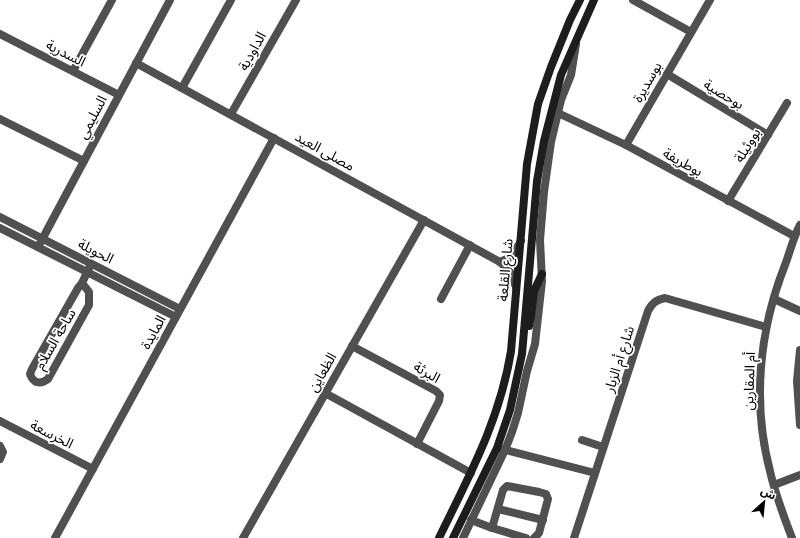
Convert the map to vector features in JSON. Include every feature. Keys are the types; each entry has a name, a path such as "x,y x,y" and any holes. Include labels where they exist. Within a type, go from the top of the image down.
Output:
{"main road":[{"name":"شارع القلعة","path":"439,538 479,457 496,412 507,372 517,288 527,164 538,104 570,20 580,0"},
{"name":"شارع القلعة","path":"453,538 501,449 522,354 537,181 544,140 556,90 576,39 594,0"},
{"path":"523,337 530,323 534,291 542,274"}],"street":[{"path":"74,72 112,0"},
{"name":"السليمي","path":"38,247 170,0"},
{"path":"182,88 230,0"},
{"name":"الداودية","path":"231,114 296,0"},
{"path":"633,0 691,32"},
{"name":"بوسديرة","path":"626,145 710,0"},
{"name":"السدرية","path":"0,34 119,95"},
{"name":"شارع القلعة","path":"462,538 501,449 516,423 527,371 535,344 542,274 540,248 544,192 551,142 561,100 571,75 576,39"},
{"name":"مصلى العيد","path":"136,63 500,262 510,272 517,288"},
{"name":"بوحصية","path":"667,74 768,135"},
{"name":"بووثيلة","path":"728,201 787,103"},
{"name":"بوطريفة","path":"558,113 626,145 794,236"},
{"path":"0,119 84,162"},
{"name":"المايدة","path":"55,538 274,138"},
{"name":"الحويلة","path":"0,217 180,309"},
{"name":"الظعاين","path":"243,538 324,393 424,220"},
{"name":"أم المقارين","path":"790,538 770,472 763,437 759,386 766,327 779,280 794,236 800,225"},
{"name":"الحويلة","path":"0,228 176,317"},
{"path":"500,262 511,257 521,241"},
{"path":"441,299 470,245"},
{"name":"ساحة السلام","path":"82,283 89,292 89,305 48,379 45,382 35,382 30,374 32,369 82,283 91,264"},
{"name":"شارع أم الزبار","path":"574,538 648,311 652,304 657,300 664,298 766,327"},
{"path":"774,299 800,311"},
{"name":"البرثة","path":"352,346 436,391 440,395 439,401 417,444"},
{"path":"800,350 797,381 800,424"},
{"path":"324,393 471,473"},
{"name":"الخرسعة","path":"1,424 93,469"},
{"path":"582,440 603,447"},
{"path":"0,446 3,452 0,459"},
{"path":"501,449 595,474"},
{"path":"774,485 800,475"},
{"path":"492,528 503,490 507,486 539,492 546,494 548,499 539,533 534,538"},
{"path":"498,509 543,520"},
{"path":"471,520 526,538"}]}
